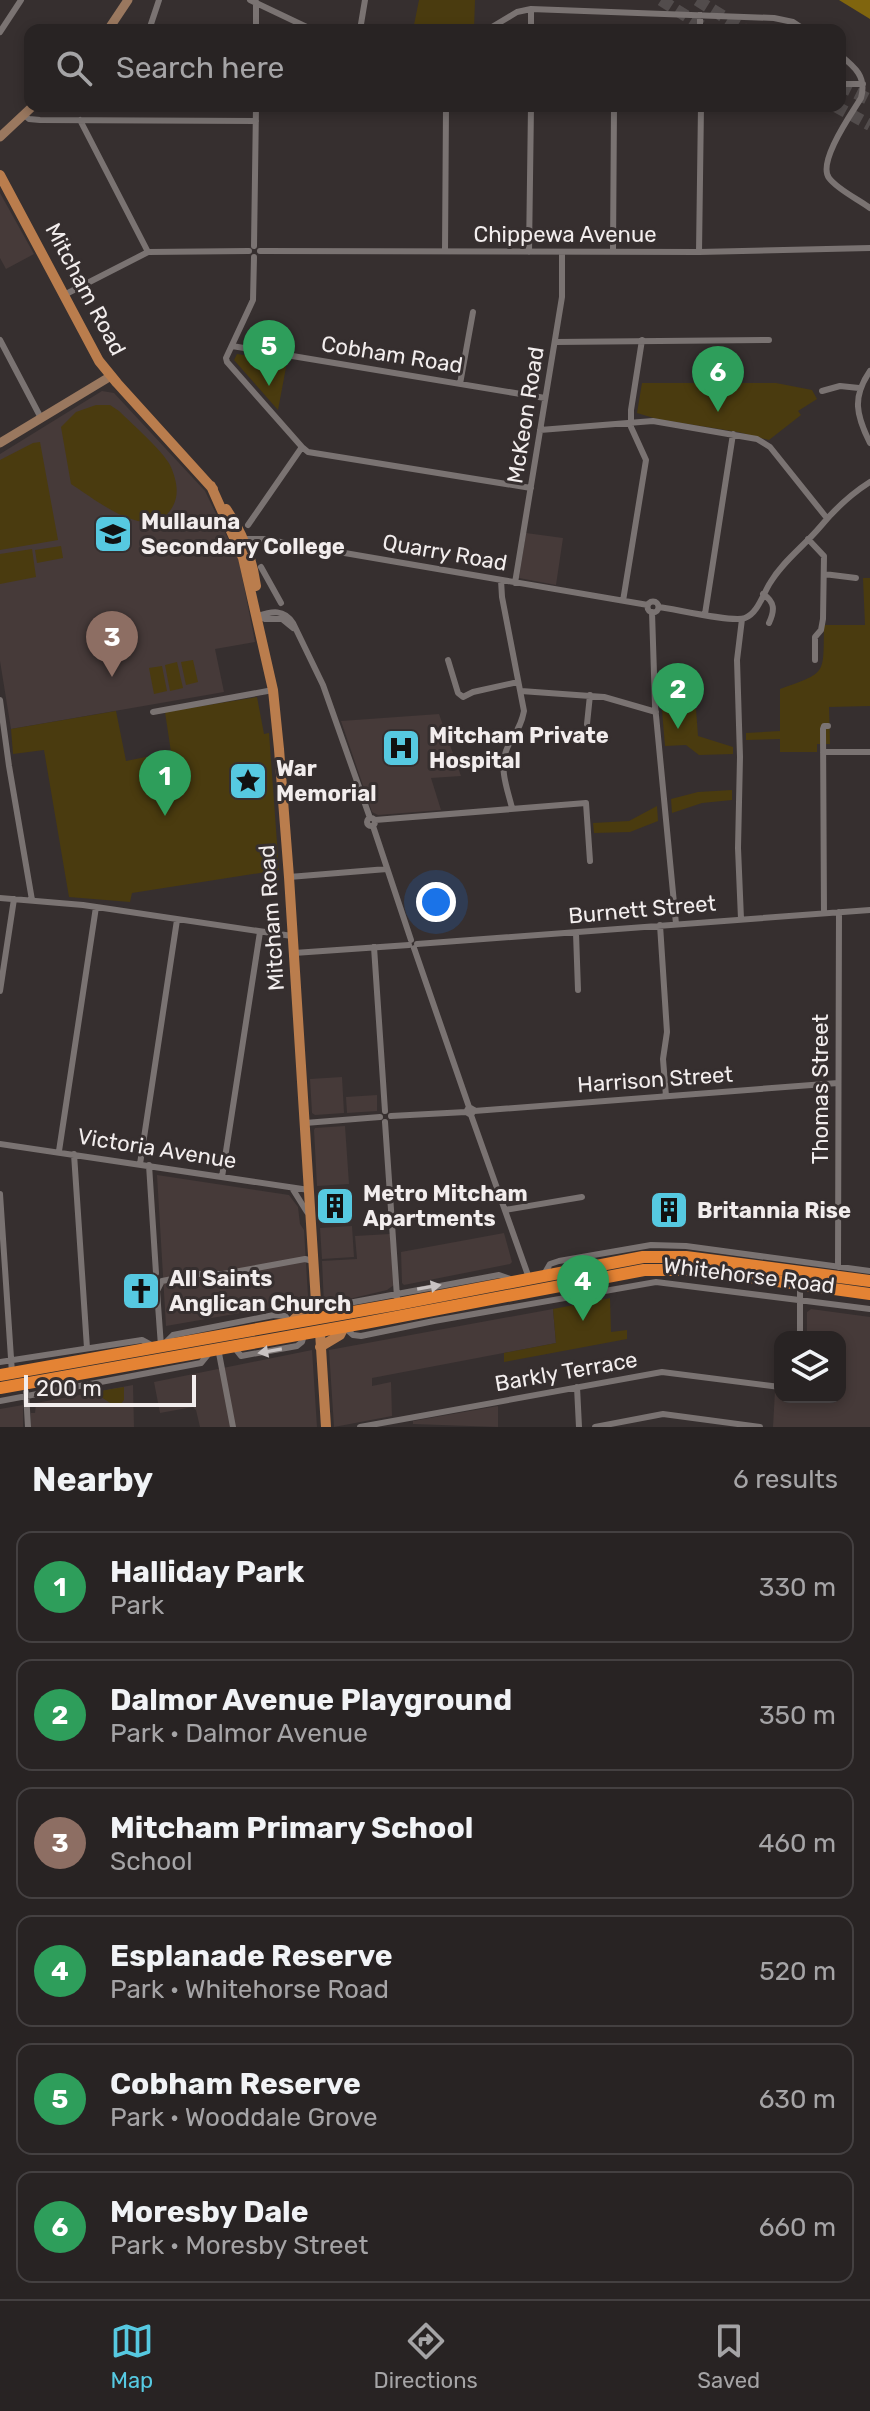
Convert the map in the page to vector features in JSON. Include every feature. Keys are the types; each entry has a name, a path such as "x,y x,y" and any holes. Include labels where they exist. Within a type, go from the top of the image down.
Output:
{"highway":[{"name":"Whitehorse Road","path":"0,1388 26,1390 88,1366 158,1347 324,1317 397,1298 515,1282 531,1285 543,1276 625,1260 672,1256 870,1281"},
{"name":"Whitehorse Road","path":"8,1369 88,1366 214,1351 411,1315 531,1285 665,1269 697,1270 870,1294"},
{"name":"Mitcham Road","path":"320,1332 324,1317"}],"main road":[{"path":"112,24 128,1"},
{"path":"2,134 27,112"},
{"name":"Mitcham Road","path":"2,181 99,361 211,486 253,563 258,616"},
{"path":"0,443 111,376"},
{"name":"Mitcham Road","path":"240,540 273,690 289,877 316,1299 324,1317"},
{"path":"291,1323 316,1299"},
{"path":"320,1347 340,1335 344,1327"},
{"name":"Mitcham Road","path":"320,1332 326,1427"}],"street":[{"path":"0,32 21,0"},
{"path":"117,0 128,1"},
{"path":"151,24 159,0"},
{"path":"361,24 365,0"},
{"path":"253,1 255,24"},
{"path":"253,1 301,24"},
{"path":"531,9 531,24"},
{"path":"497,24 517,12 531,9 774,18 796,24"},
{"path":"700,15 700,24"},
{"path":"846,60 857,69 863,84 861,98 827,157 825,169 829,179 870,208"},
{"path":"846,84 863,84"},
{"path":"256,112 253,300 226,358 227,362 308,452 531,488"},
{"path":"445,251 446,112"},
{"path":"529,252 531,112"},
{"path":"613,252 614,112"},
{"path":"699,252 701,112"},
{"path":"24,115 32,120 256,121"},
{"path":"80,120 148,252"},
{"name":"Chippewa Avenue","path":"64,295 148,252 699,252 870,248"},
{"name":"McKeon Road","path":"515,583 562,297 562,252"},
{"path":"460,384 473,312"},
{"path":"0,340 2,351 41,418"},
{"path":"623,601 646,460 633,432 631,410 642,340"},
{"path":"555,342 769,340"},
{"name":"Cobham Road","path":"232,346 545,398"},
{"path":"870,371 859,388 857,404 859,419 870,443"},
{"path":"822,391 840,386 859,388"},
{"path":"540,430 653,421 757,439 770,447 826,517"},
{"path":"705,614 733,434"},
{"path":"248,525 302,447"},
{"path":"676,924 656,712 650,609 657,611 659,607 742,619 750,615 780,568 826,517 870,482"},
{"name":"Quarry Road","path":"240,540 263,539 623,601 650,609"},
{"path":"808,539 824,556 823,619 821,630 815,637 815,660"},
{"path":"261,567 281,603"},
{"path":"824,574 856,578"},
{"path":"501,580 524,711 503,761 512,808"},
{"path":"257,591 263,587 272,589"},
{"path":"763,594 773,605 769,623"},
{"path":"258,616 270,611 287,615 323,685 531,1285"},
{"path":"741,919 737,660 742,619"},
{"path":"448,660 458,693 463,697 518,682"},
{"path":"153,712 273,690"},
{"path":"521,691 590,695 656,712"},
{"path":"587,724 590,695"},
{"path":"0,700 32,900"},
{"path":"824,913 823,727 828,726"},
{"path":"823,752 870,752"},
{"path":"373,822 586,803 590,861"},
{"path":"289,877 387,869"},
{"path":"0,898 96,907 292,936"},
{"path":"0,991 3,952 14,899"},
{"path":"59,1151 96,907"},
{"name":"Burnett Street","path":"294,953 870,910"},
{"name":"Thomas Street","path":"838,1267 839,912"},
{"path":"140,1164 177,920"},
{"path":"660,925 667,1032 663,1059 666,1096"},
{"path":"222,1177 260,932"},
{"path":"576,933 578,990"},
{"path":"374,947 397,1298"},
{"name":"Harrison Street","path":"305,1123 838,1083"},
{"name":"Victoria Avenue","path":"0,1144 309,1190"},
{"path":"74,1154 88,1366"},
{"path":"149,1165 156,1273"},
{"name":"Mitcham Road","path":"291,1187 311,1219"},
{"path":"0,1194 8,1369"},
{"path":"505,1210 582,1197"},
{"name":"Whitehorse Road","path":"543,1276 550,1264 559,1261 658,1245 870,1271"},
{"path":"158,1347 157,1291 162,1281 295,1261 314,1261"},
{"name":"Whitehorse Road","path":"344,1327 358,1336 656,1282 870,1309"},
{"path":"800,1284 800,1331"},
{"name":"Whitehorse Road","path":"158,1347 173,1335 282,1315 291,1323"},
{"path":"397,1329 411,1315"},
{"path":"240,1323 256,1330"},
{"path":"215,1336 214,1351 233,1427"},
{"name":"Whitehorse Road","path":"0,1362 8,1369"},
{"name":"Barkly Terrace","path":"360,1427 662,1372 774,1386"},
{"path":"577,1387 579,1427"},
{"path":"26,1390 28,1427"},
{"name":"Whitehorse Road","path":"0,1401 26,1390"},
{"path":"595,1427 663,1414 760,1427"}],"shaded area":[{"path":"419,0 475,0 474,24 414,24"},
{"path":"839,0 870,0 870,19"},
{"path":"0,193 34,254 6,269 0,258"},
{"path":"237,354 287,362 278,410 234,360"},
{"path":"642,383 776,383 812,390 817,399 798,411 801,415 769,440 637,413"},
{"name":"Mullauna Secondary College","path":"102,391 114,393 205,491 239,561 255,642 215,649 224,692 11,729 0,661 0,454"},
{"path":"96,405 110,405 119,411 170,465 177,491 173,506 163,517 151,522 122,516 71,484 61,427 76,412"},
{"path":"40,442 58,540 0,550 0,460"},
{"path":"526,533 563,538 556,585 519,578"},
{"path":"61,546 63,558 37,563 35,550"},
{"path":"32,549 36,577 0,584 0,554"},
{"path":"863,578 870,578 870,706 829,707 830,744 817,744 817,752 780,752 780,739 746,740 746,733 780,731 780,689 807,679 820,669 824,625 865,625"},
{"path":"193,660 198,682 186,685 181,662"},
{"path":"177,662 183,688 170,691 165,665"},
{"path":"162,666 167,691 154,694 149,668"},
{"path":"257,697 264,734 269,733 279,870 132,893 130,902 69,897 44,750 13,754 11,729 116,711 126,761 171,752 165,712"},
{"path":"696,709 698,736 733,747 733,754 699,755 686,745 665,746 662,710"},
{"name":"Mitcham Private Hospital","path":"439,714 461,776 431,778 441,810 378,815 372,812 341,721"},
{"path":"732,790 732,800 702,803 672,813 671,799 698,792"},
{"path":"657,806 658,821 630,832 594,833 593,823 629,821"},
{"path":"342,1077 344,1113 312,1113 310,1079"},
{"path":"377,1095 377,1111 347,1113 346,1097"},
{"path":"345,1126 349,1184 317,1186 314,1130"},
{"path":"157,1175 289,1195 298,1207 304,1230 308,1296 298,1303 166,1326"},
{"path":"352,1226 354,1257 322,1259 320,1228"},
{"path":"504,1233 510,1264 402,1283 401,1252"},
{"path":"390,1234 394,1285 387,1290 324,1305 322,1261 357,1259 355,1236"},
{"path":"610,1298 611,1332 627,1330 627,1339 504,1362 504,1353 556,1343 553,1309"},
{"path":"553,1309 556,1343 372,1378 372,1386 391,1382 392,1416 334,1427 329,1350"},
{"path":"811,1309 870,1317 870,1427 773,1427 774,1403 846,1403 846,1331 807,1331 807,1312"},
{"path":"312,1350 317,1427 200,1427 193,1407 160,1413 154,1382"},
{"path":"133,1385 134,1427 31,1427 31,1413 35,1413 36,1403"},
{"path":"124,1387 121,1404 112,1404 101,1397 100,1391"},
{"path":"23,1405 23,1427 0,1427 0,1409"},
{"path":"498,1406 498,1427 413,1424 413,1421"}],"tunnel":[{"path":"661,0 699,24"},
{"path":"697,0 735,24"},
{"path":"846,88 870,100"},
{"path":"846,112 870,125"}],"place":[{"name":"Cobham Reserve","path":"269,386"},
{"name":"Moresby Dale","path":"718,412"},
{"name":"Mullauna Secondary College","path":"113,534"},
{"name":"Mitcham Primary School","path":"112,677"},
{"name":"Dalmor Avenue Playground","path":"678,729"},
{"name":"Mitcham Private Hospital","path":"401,748"},
{"name":"War Memorial","path":"248,781"},
{"name":"Halliday Park","path":"165,816"},
{"name":"Metro Mitcham Apartments","path":"335,1206"},
{"name":"Britannia Rise","path":"669,1210"},
{"name":"All Saints Anglican Church","path":"141,1291"},
{"name":"Esplanade Reserve","path":"583,1321"}]}
